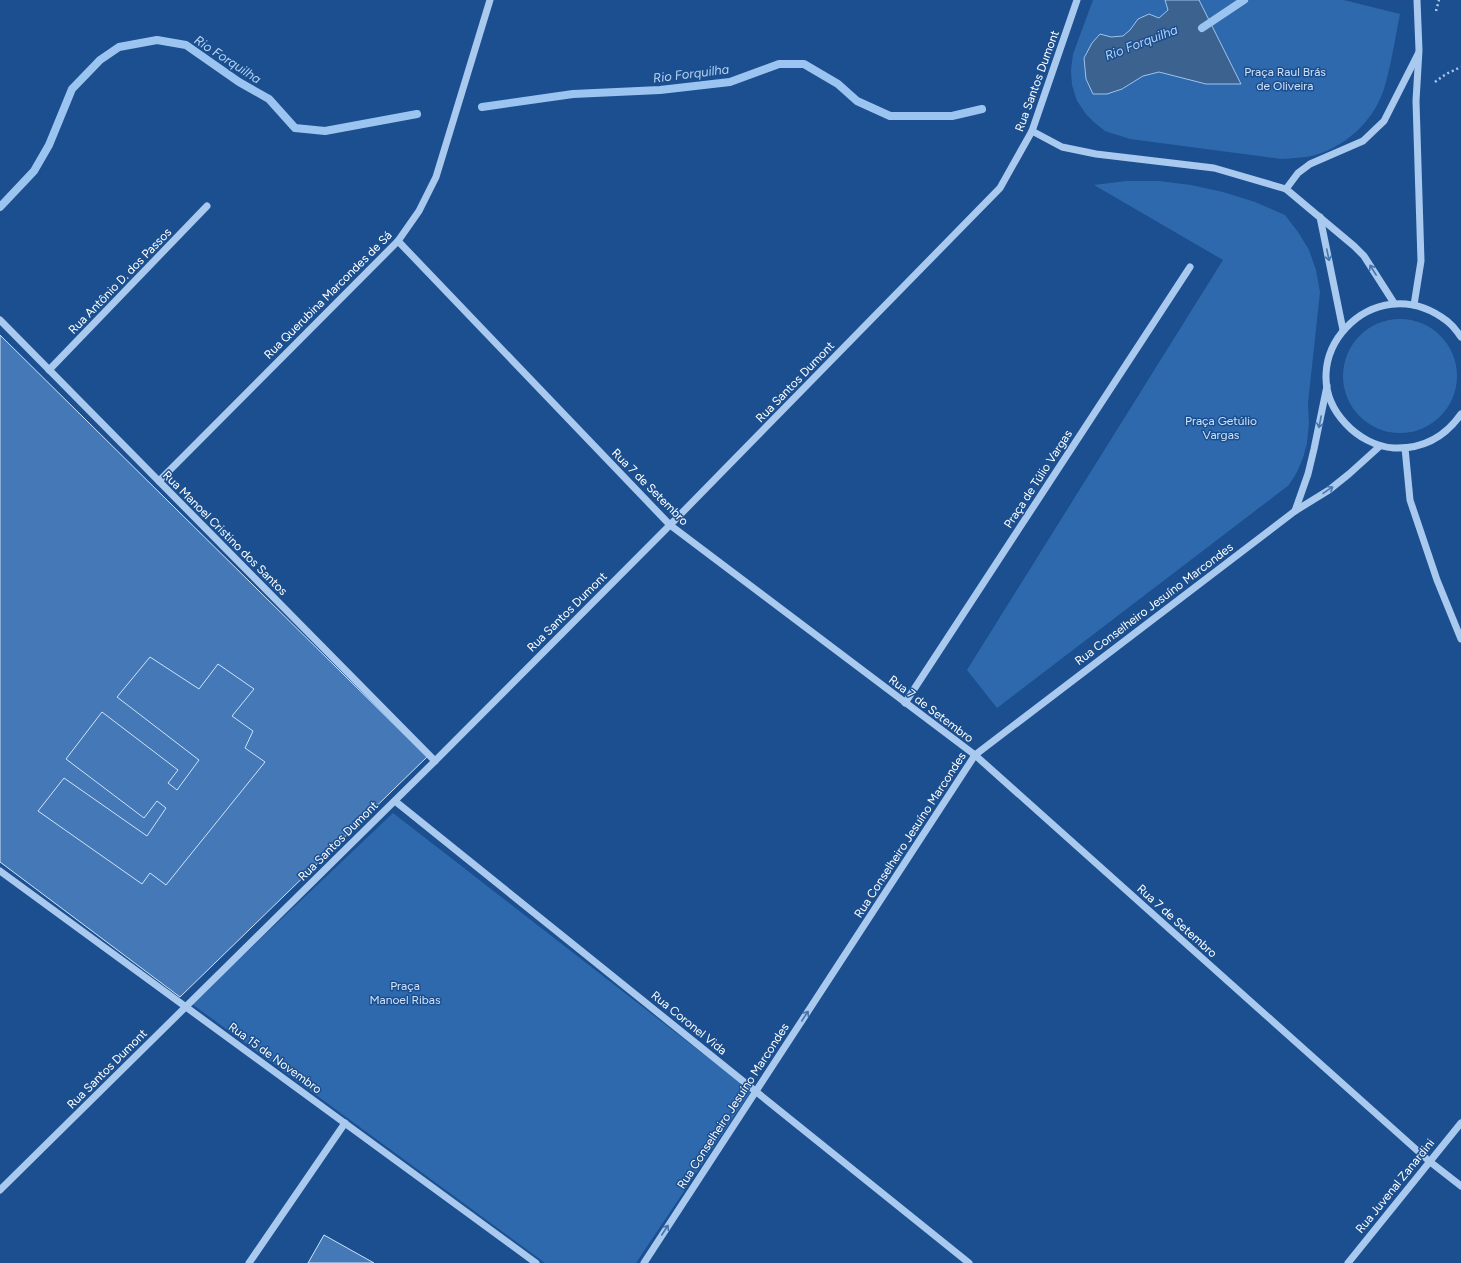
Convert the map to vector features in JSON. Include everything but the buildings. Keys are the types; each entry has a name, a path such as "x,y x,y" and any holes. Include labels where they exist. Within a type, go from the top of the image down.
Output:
{"street":[{"name":"Rua Querubina Marcondes de Sá","path":"159,481 398,241 419,211 436,177 490,0"},
{"name":"Rua Santos Dumont","path":"1,1188 395,800 670,525 1000,188 1032,131 1077,0"},
{"path":"1414,304 1422,261 1416,101 1420,50 1417,0"},
{"path":"1286,189 1298,173 1310,164 1363,141 1384,121 1420,50"},
{"path":"1032,131 1062,147 1104,155 1214,168 1286,189 1364,256 1394,303"},
{"name":"Rua Antônio D. dos Passos","path":"50,370 207,206"},
{"path":"1320,217 1343,330"},
{"name":"Rua 7 de Setembro","path":"398,241 670,525 975,755 1429,1161 1461,1186"},
{"name":"Praça de Túlio Vargas","path":"905,703 1190,266"},
{"path":"1295,511 1310,468 1327,384 1327,366 1333,347 1343,330 1357,317 1375,308 1394,303 1414,304 1432,311 1448,322 1461,337"},
{"name":"Rua Manoel Cristino dos Santos","path":"0,320 434,761"},
{"path":"1327,384 1332,402 1340,418 1353,432 1380,446 1405,448 1423,445 1440,436 1454,425 1461,414"},
{"name":"Rua Conselheiro Jesuíno Marcondes","path":"644,1263 975,755 1295,511 1329,490 1380,446"},
{"path":"1405,448 1410,500 1437,580 1461,639"},
{"name":"Rua Coronel Vida","path":"395,800 969,1263"},
{"name":"Rua 15 de Novembro","path":"0,871 536,1263"},
{"path":"249,1263 344,1123"},
{"name":"Rua Juvenal Zanardini","path":"1348,1263 1461,1123"}],"path":[{"path":"1416,101 1433,83 1446,74 1461,67"}],"green space":[{"name":"Praça Raul Brás de Oliveira","path":"1093,0 1344,0 1400,14 1391,63 1383,92 1365,123 1347,139 1326,151 1307,157 1282,159 1130,139 1105,131 1095,123 1086,114 1077,101 1072,85 1071,70 1073,54"},
{"name":"Praça Getúlio Vargas","path":"1126,181 1159,181 1191,185 1223,192 1255,202 1285,215 1298,232 1309,250 1316,270 1320,292 1308,403 1309,423 1307,443 1297,472 1289,485 997,708 967,670 1223,260 1094,185"},
{"path":"1400,319 1411,320 1422,324 1432,329 1440,336 1447,344 1452,354 1456,365 1456,387 1452,398 1447,408 1440,416 1432,423 1422,428 1411,432 1400,433 1389,432 1378,428 1368,423 1360,416 1353,408 1348,398 1344,387 1343,376 1344,365 1348,354 1353,344 1360,336 1368,329 1378,324 1389,320"},
{"name":"Praça Manoel Ribas","path":"393,813 751,1091 636,1263 545,1263 192,1004"}],"water":[{"path":"1165,0 1199,0 1241,84 1206,84 1159,72 1143,76 1122,89 1107,94 1093,94 1086,79 1084,58 1092,43 1100,34 1111,37 1123,36 1130,30 1138,19 1149,14 1159,18 1168,10"}],"waterway":[{"name":"Rio Forquilha","path":"1202,28 1244,0"},
{"name":"Rio Forquilha","path":"0,207 34,171 49,145 72,89 100,60 119,47 157,40 186,45 239,82 269,99 295,128 325,131 417,114"},
{"name":"Rio Forquilha","path":"482,107 573,94 660,90 730,82 779,64 804,64 838,84 857,101 890,116 952,116 982,109"}]}
